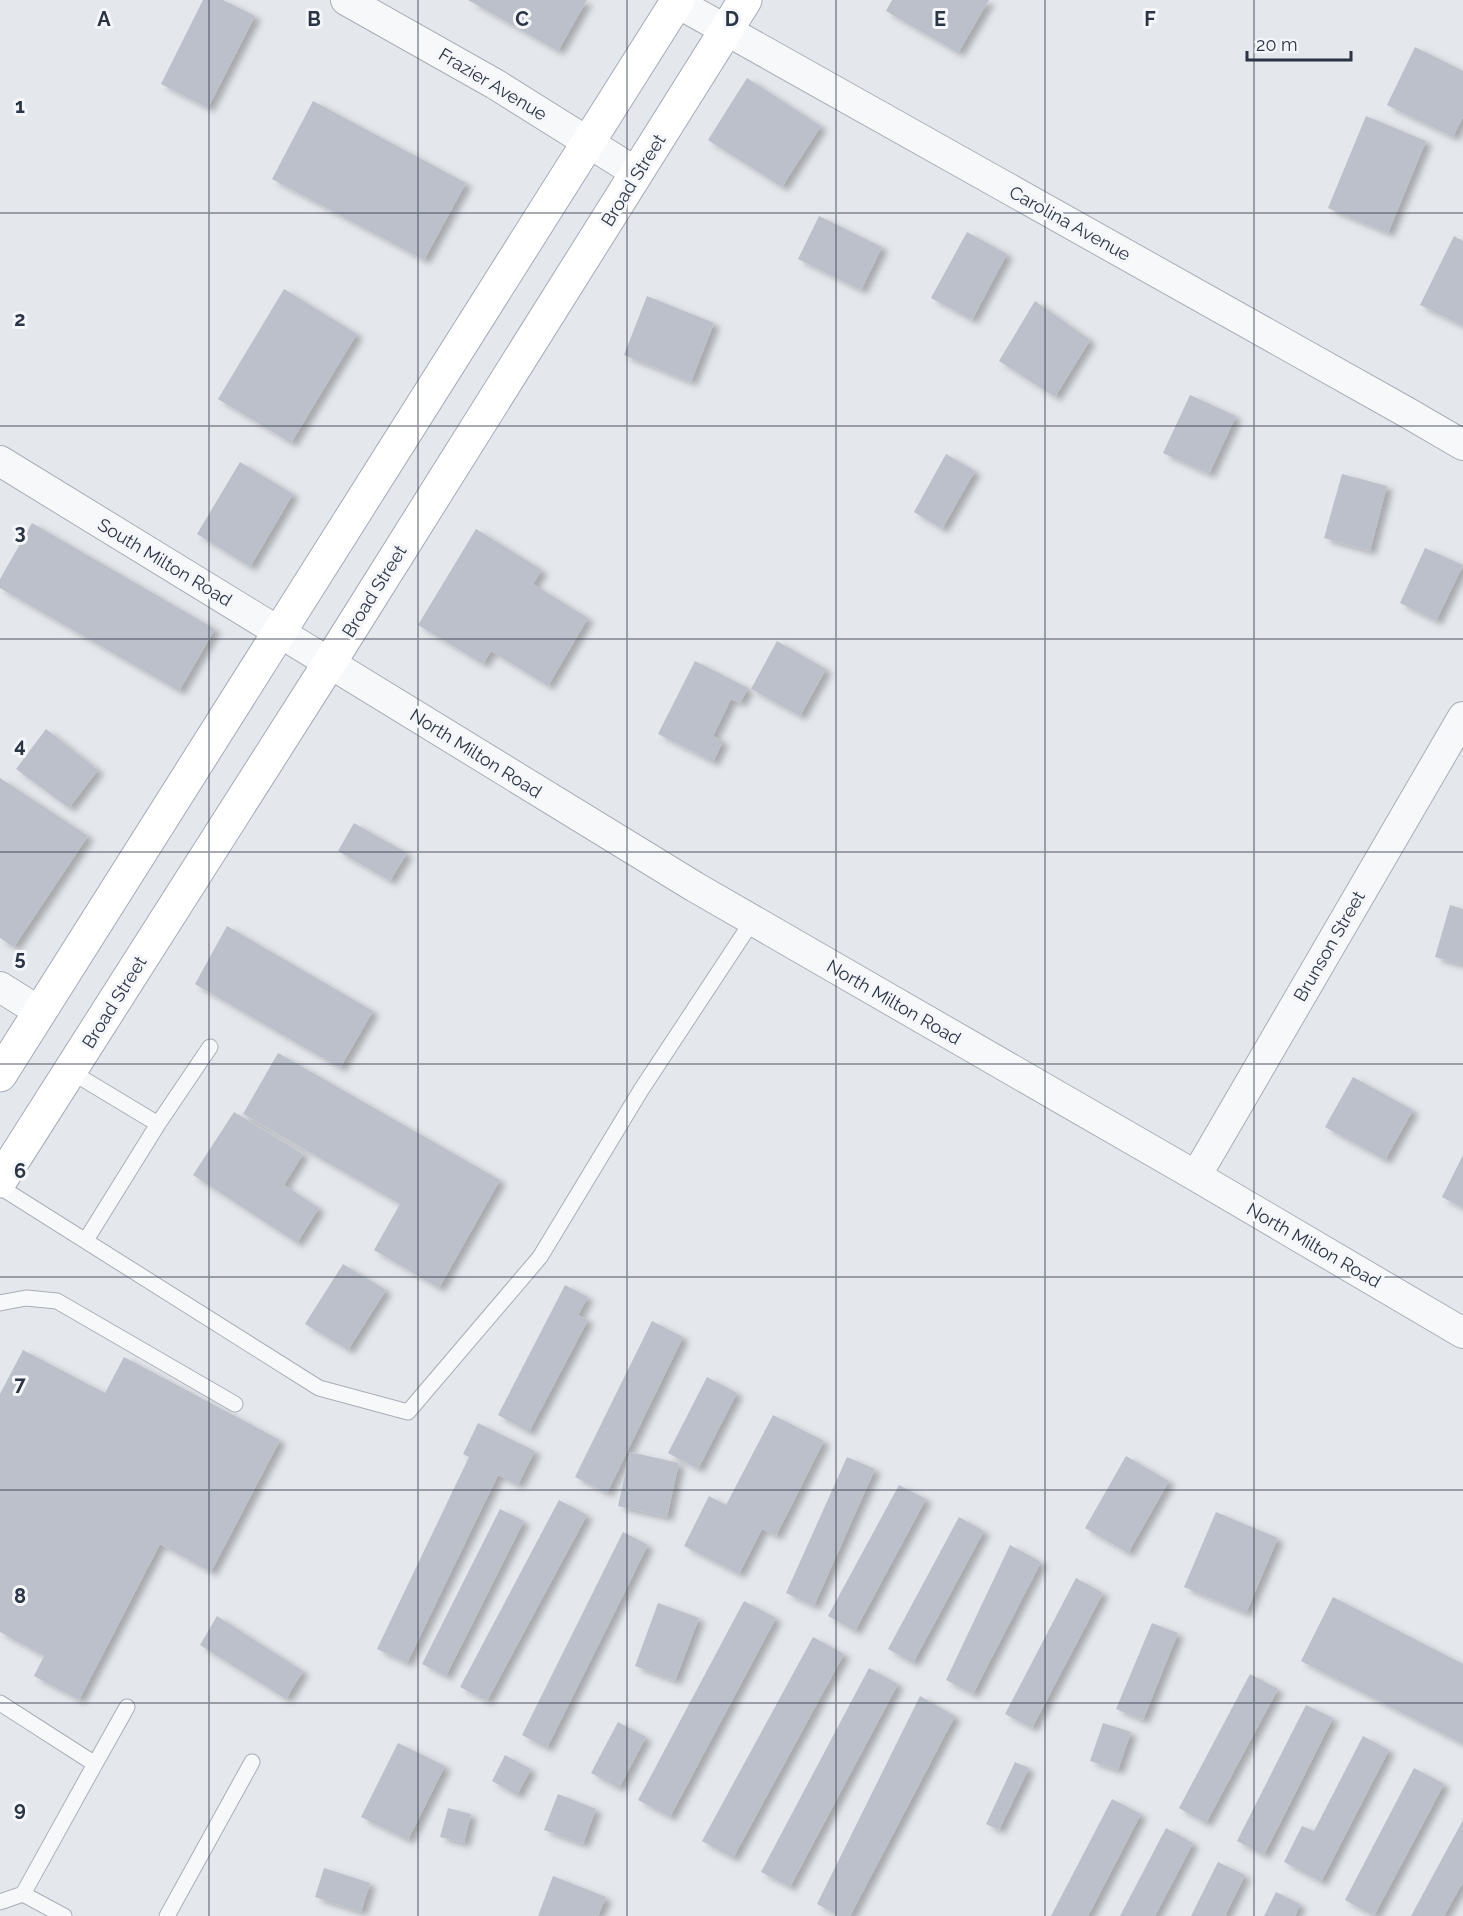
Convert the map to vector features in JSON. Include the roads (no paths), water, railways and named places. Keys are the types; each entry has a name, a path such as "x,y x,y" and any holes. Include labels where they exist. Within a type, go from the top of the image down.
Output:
{"main road":[{"name":"Broad Street","path":"0,1181 330,662 745,0"},
{"path":"0,1075 677,1"}],"street":[{"name":"Frazier Avenue","path":"346,0 495,84 637,173"},
{"name":"Carolina Avenue","path":"677,1 1463,445"},
{"name":"South Milton Road","path":"0,461 330,662"},
{"name":"North Milton Road","path":"330,662 695,887 1463,1333"},
{"name":"Brunson Street","path":"1196,1176 1463,717"},
{"path":"0,987 40,1012"}],"lane":[{"path":"0,1187 319,1388 408,1412 540,1257 641,1090 753,920"},
{"path":"86,1240 158,1124 210,1047"},
{"path":"70,1071 158,1124"},
{"path":"0,1303 26,1298 57,1301 235,1404"},
{"path":"0,1703 94,1764"},
{"path":"0,1902 23,1894 127,1707"},
{"path":"167,1916 252,1762"},
{"path":"23,1894 63,1916"}]}
